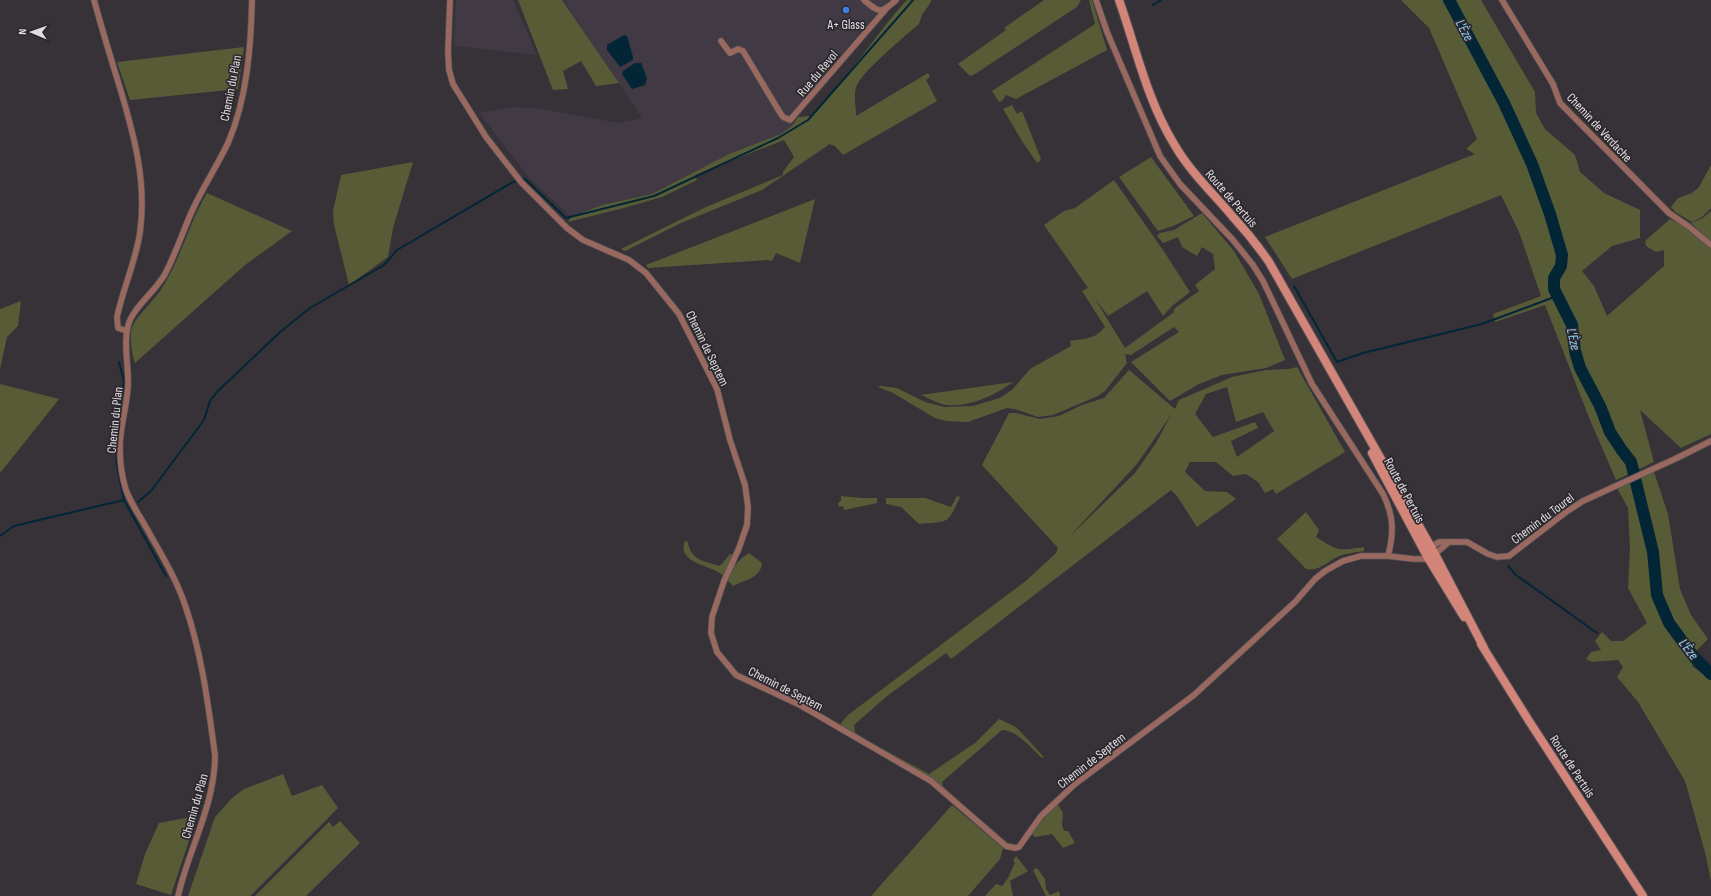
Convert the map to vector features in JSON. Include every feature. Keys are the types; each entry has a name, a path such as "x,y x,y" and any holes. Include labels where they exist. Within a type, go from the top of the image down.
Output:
{"main road":[{"name":"Route de Pertuis","path":"1119,0 1145,82 1164,127 1174,145 1198,178 1241,226 1269,262 1348,401 1484,648 1529,721 1643,896"},
{"name":"Route de Pertuis","path":"1348,401 1382,472 1431,553"}],"street":[{"path":"94,0 128,114 138,156 143,187 142,214 137,250 119,305 117,317 118,328 127,330"},
{"name":"Chemin du Plan","path":"178,896 181,883 211,796 215,769 215,755 202,664 185,604 166,563 131,502 123,477 119,448 129,371 126,342 128,322 164,275 193,209 233,131 238,115 244,84 249,47 252,0"},
{"name":"Chemin de Septem","path":"450,0 448,52 449,70 455,88 486,137 521,182 567,228 583,240 628,260 646,273 679,314 717,389 730,440 745,485 748,507 747,525 740,548 724,581 712,618 712,633 717,652 736,675 800,705 931,781 1006,846 1015,848 1019,847 1041,816 1075,784 1194,695 1295,602 1315,579 1325,571 1350,558 1388,556 1414,560 1431,553"},
{"path":"864,0 880,11 886,9 896,0"},
{"path":"1096,0 1106,32 1160,156 1180,184 1233,240 1253,265 1263,281 1294,349 1312,384 1383,494 1388,506 1393,532 1388,556"},
{"name":"Chemin de Verdache","path":"1502,0 1553,84 1560,103 1669,214 1688,226 1711,245"},
{"name":"Rue du Revol","path":"721,41 730,53 738,49 743,51 783,117 790,120 794,118 886,9"},
{"name":"Chemin du Tourel","path":"1431,553 1449,542 1467,542 1488,554 1497,557 1509,556 1573,507 1595,494 1677,458 1711,441"}],"shaded area":[{"path":"456,0 513,0 537,55 454,46"},
{"path":"563,0 889,0 828,69 793,125 781,134 729,154 652,194 602,205 571,217 531,180 479,113 512,107 536,108 619,123 642,118"}],"green space":[{"path":"518,0 562,0 619,83 596,86 581,61 563,71 568,89 553,90"},
{"path":"907,0 931,0 931,2 922,15 919,24 885,53 867,71 857,85 855,92 856,116 928,73 930,77 926,80 937,101 843,155 835,146 829,144 762,190 681,223 625,251 621,249 706,207 783,175 783,172 794,157 784,140 695,175 697,180 662,197 568,222 571,217 602,205 652,194 729,154 781,134 793,125 798,117 811,116"},
{"path":"1044,0 1081,0 1077,7 975,74 970,76 958,64 1006,30 1004,28"},
{"path":"1089,0 1092,0 1107,50 1016,99 1006,95 1002,101 999,102 992,91 1095,24"},
{"path":"1401,0 1481,0 1535,92 1536,113 1545,129 1575,155 1580,172 1604,193 1640,210 1640,238 1612,246 1582,271 1594,286 1607,316 1664,266 1664,250 1656,252 1646,246 1645,241 1670,219 1688,229 1711,247 1711,434 1681,448 1640,410 1654,462 1616,480 1590,420 1545,305 1495,322 1493,314 1541,296 1519,232 1501,195 1292,279 1265,237 1475,154 1466,149 1477,139 1429,28"},
{"path":"244,47 238,89 130,100 117,62"},
{"path":"1012,105 1017,114 1022,111 1041,159 1038,163 1022,141 1003,109"},
{"path":"1151,157 1194,216 1158,231 1119,177"},
{"path":"413,162 393,228 388,257 349,285 334,225 333,211 341,175"},
{"path":"1711,165 1711,208 1702,217 1692,222 1675,212 1671,207 1678,198 1692,193 1699,187"},
{"path":"1114,180 1165,253 1190,292 1172,306 1163,316 1147,291 1108,316 1094,297 1125,348 1173,313 1175,308 1199,291 1195,285 1215,269 1213,254 1202,247 1197,256 1182,247 1178,237 1163,243 1157,236 1160,233 1174,230 1202,213 1234,251 1259,294 1285,360 1266,368 1222,375 1199,384 1170,401 1131,362 1179,332 1174,327 1131,355 1125,354 1127,363 1105,391 1098,396 1053,415 1038,417 1015,409 1007,408 968,422 946,421 935,418 893,393 878,387 897,388 925,402 944,407 973,406 1000,398 1013,389 1030,369 1071,346 1070,341 1089,338 1101,331 1105,327 1082,291 1088,288 1044,225 1064,211 1075,208"},
{"path":"207,193 292,231 245,265 135,363 131,345 132,327 159,293 169,277 195,216"},
{"path":"815,199 800,263 776,253 772,261 767,260 648,268 646,265"},
{"path":"1711,211 1711,242 1691,223 1703,218"},
{"path":"21,301 18,326 7,337 0,369 0,309"},
{"path":"1297,367 1345,452 1276,494 1273,489 1265,493 1258,482 1246,474 1233,476 1216,462 1190,462 1185,472 1205,491 1227,492 1236,499 1197,527 1177,496 1171,490 951,659 946,653 887,696 854,725 855,732 859,736 929,774 975,743 999,719 1016,727 1044,757 1042,758 1019,736 1002,730 942,782 943,786 959,802 1009,844 948,795 842,727 841,723 848,715 1027,580 1056,553 1058,548 982,465 1009,413 1016,413 1040,419 1059,416 1082,405 1104,398 1129,370 1175,409 1179,400 1232,377 1266,370 1289,369","holes":["1227,387 1236,422 1263,412 1274,431 1237,457 1231,441 1258,428 1255,422 1213,437 1195,414 1206,394","1171,415 1156,443 1135,473 1068,538 1137,464"]},
{"path":"1013,382 991,396 965,404 947,405 921,395"},
{"path":"0,384 59,399 1,472 0,471"},
{"path":"1654,472 1668,514 1680,589 1691,615 1708,639 1697,650 1692,666 1711,680 1711,881 1705,852 1685,781 1638,702 1617,677 1623,667 1618,660 1592,662 1586,659 1591,652 1601,650 1595,641 1602,632 1611,641 1623,641 1647,623 1628,588 1630,549 1628,508 1617,488"},
{"path":"841,496 877,498 877,503 844,510 843,506 839,507 838,503 841,501"},
{"path":"957,496 960,497 952,513 942,522 919,524 901,507 886,504 886,498 925,498 951,507"},
{"path":"1306,512 1319,530 1316,537 1338,549 1364,547 1364,551 1342,555 1316,569 1306,569 1277,539"},
{"path":"685,541 688,542 692,553 704,561 720,566 730,554 733,555 730,563 736,564 749,553 762,563 761,568 755,575 733,586 721,574 690,559 685,554"},
{"path":"283,774 292,796 322,785 338,808 250,896 188,896 215,817 232,798 244,789"},
{"path":"1057,803 1063,813 1062,825 1064,831 1068,831 1075,843 1063,848 1052,834 1035,837 1031,833"},
{"path":"952,805 1003,848 1000,859 968,896 871,896"},
{"path":"197,816 171,895 136,884 145,854 159,823"},
{"path":"340,821 360,843 306,896 255,896 329,822 333,827"},
{"path":"1016,856 1028,871 1010,881 1013,896 985,896 996,884 1002,886 1008,878 1015,863 1013,860"},
{"path":"1037,868 1045,879 1046,889 1050,895 1059,891 1060,896 1046,896 1033,870"}],"water":[{"path":"624,35 627,36 633,60 620,67 607,50 607,45"},
{"path":"635,63 641,63 647,78 645,85 632,89 622,74 623,71"}],"waterway":[{"path":"138,502 151,491 204,420 210,401 217,392 280,332 310,308 384,265 397,250 513,182 525,179 566,218 654,196 778,138 808,120 913,0"},
{"path":"1153,5 1161,0"},
{"name":"L'Èze","path":"1449,0 1504,103 1532,164 1550,214 1562,255 1561,266 1554,278 1554,289 1572,325 1575,351 1580,368 1600,406 1610,432 1631,462 1653,552 1657,595 1669,623 1694,657 1711,674"},
{"path":"1294,286 1337,362 1363,353 1482,324 1557,296"},
{"path":"119,362 124,381 117,424 116,449 117,465 124,500 166,576"},
{"path":"0,536 14,526 124,500"},
{"path":"1508,566 1516,575 1597,633"}],"place":[{"name":"A+ Glass","path":"846,10"}]}
